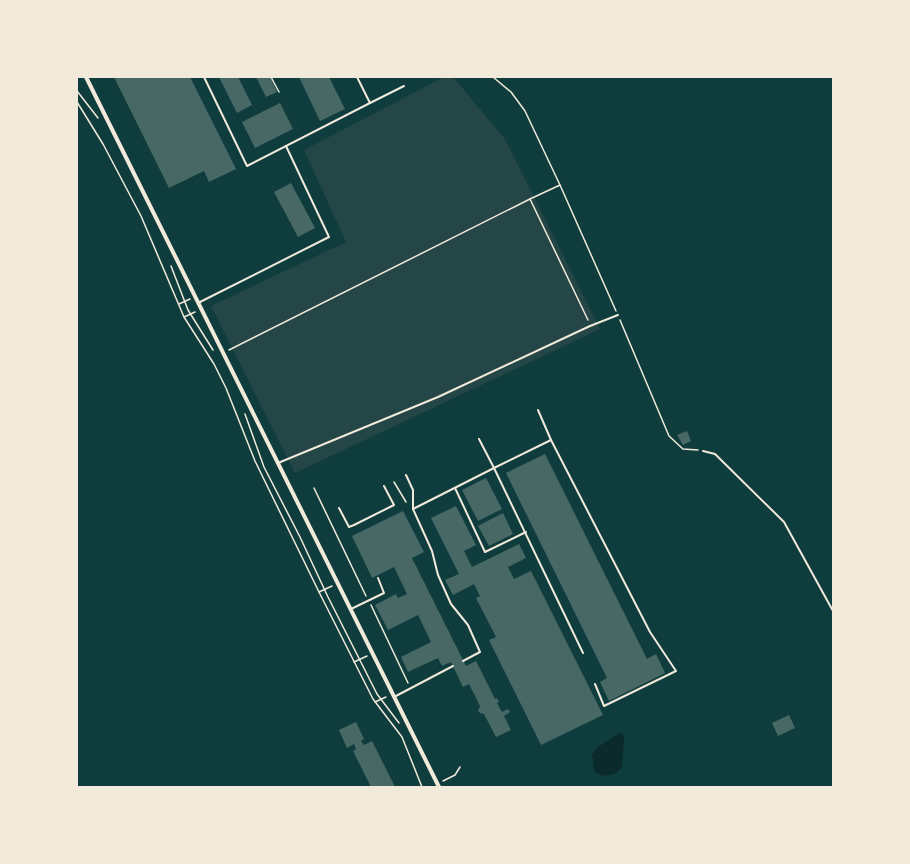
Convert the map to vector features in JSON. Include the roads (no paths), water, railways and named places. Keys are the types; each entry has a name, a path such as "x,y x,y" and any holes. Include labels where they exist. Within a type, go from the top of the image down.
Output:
{"street":[{"path":"86,77 438,785"}],"lane":[{"path":"204,77 247,166 404,86"},
{"path":"357,77 370,103"},
{"path":"198,303 329,237 286,146"},
{"path":"278,463 438,397 590,326 618,315"},
{"path":"538,410 551,440 650,632 676,671 604,706 594,684"},
{"path":"479,439 526,532 583,653"},
{"path":"412,509 551,440"},
{"path":"704,450 715,454 784,522 833,611"},
{"path":"406,475 413,490 412,509 432,550 438,575 451,604 468,625 480,652 463,661"},
{"path":"339,508 349,527 394,505 384,486"},
{"path":"455,488 485,552 526,532"},
{"path":"351,609 384,593 378,578"},
{"path":"394,697 453,666"}]}
